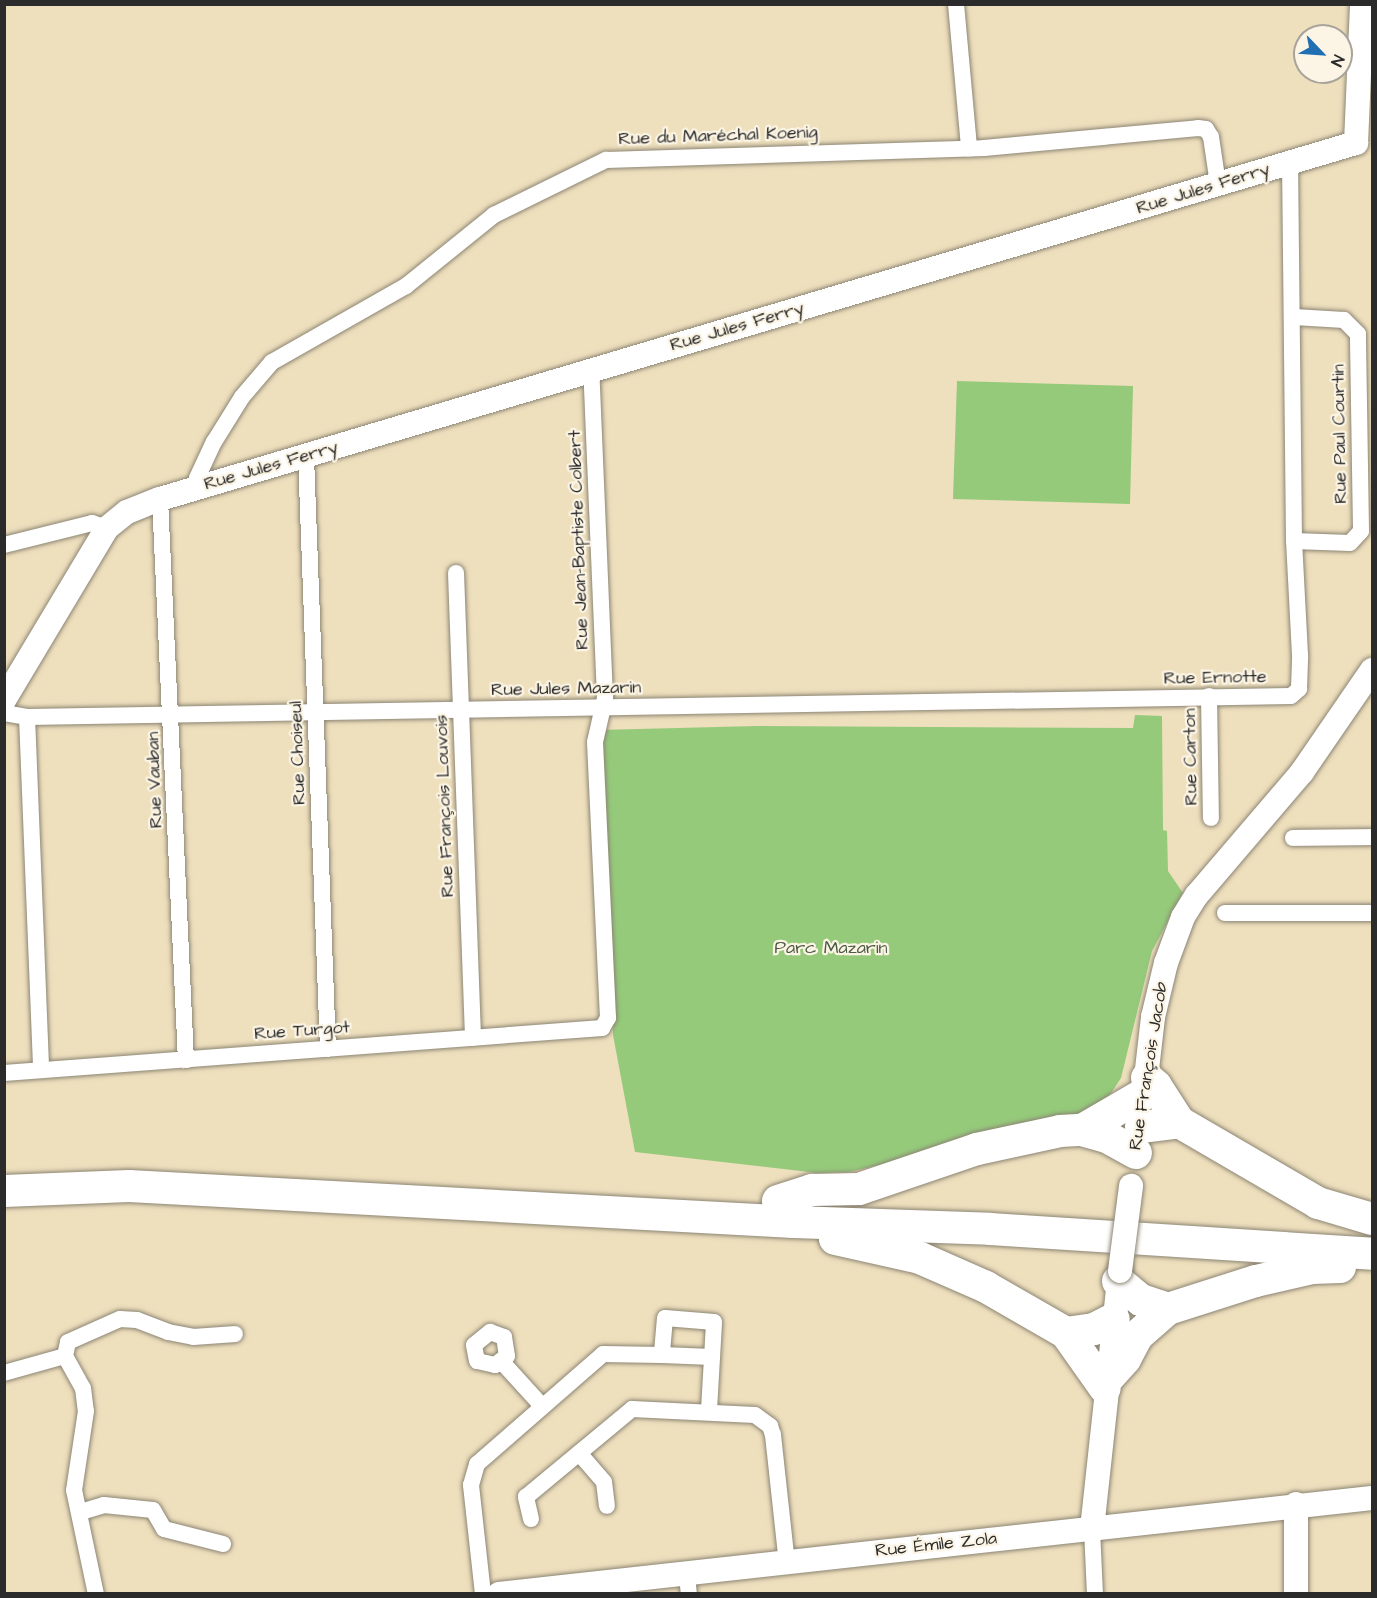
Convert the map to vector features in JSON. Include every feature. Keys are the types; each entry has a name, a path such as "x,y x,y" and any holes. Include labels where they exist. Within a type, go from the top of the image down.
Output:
{"highway":[{"path":"786,1211 812,1190 859,1189 977,1149 1082,1130 1145,1086 1156,1086 1179,1122 1317,1203 1372,1220"},
{"path":"1082,1130 1107,1137 1139,1140 1179,1122"},
{"path":"4,1171 132,1165 786,1211 990,1229 1372,1254"},
{"path":"4,1191 129,1186 1372,1233"},
{"path":"786,1211 811,1235 868,1244 920,1258 986,1287 1066,1333 1106,1383 1125,1359 1137,1336 1168,1309 1206,1294 1312,1268 1372,1266"},
{"path":"1119,1276 1141,1300 1168,1309"},
{"path":"1066,1333 1094,1329 1114,1318"}],"street":[{"path":"956,4 969,148"},
{"path":"1362,4 1364,141"},
{"name":"Rue du Maréchal Koenig","path":"199,487 197,478 214,442 242,397 272,362 406,286 494,215 579,170 606,160 632,156 969,148 1198,128 1206,129 1211,137 1218,183"},
{"name":"Rue Jules Ferry","path":"107,528 127,512 160,499 1364,141"},
{"path":"1290,163 1294,317 1294,541"},
{"name":"Rue Paul Courtin","path":"1294,317 1344,320 1358,334 1361,531 1350,543 1294,541"},
{"name":"Rue Jean-Baptiste Colbert","path":"591,370 605,698 595,742 608,1018 602,1028"},
{"name":"Rue Choiseul","path":"306,456 328,1049"},
{"name":"Rue Vauban","path":"160,499 172,714 186,1060"},
{"path":"4,545 92,523 107,528 4,700"},
{"name":"Rue Ernotte","path":"1129,699 1291,696 1299,689 1294,541"},
{"name":"Rue François Louvois","path":"456,573 473,1038"},
{"name":"Rue François Jacob","path":"1092,1529 1119,1276 1139,1140 1153,1017 1166,963 1183,917 1197,895 1302,772 1372,670"},
{"name":"Rue Carton","path":"1209,696 1211,818"},
{"name":"Rue Jules Mazarin","path":"4,713 27,717 1129,699"},
{"path":"27,717 41,1070"},
{"path":"1293,838 1372,837"},
{"path":"1225,913 1372,913"},
{"name":"Rue Turgot","path":"4,1073 602,1028"},
{"path":"96,1593 81,1512 74,1490 86,1411 79,1378 65,1356 68,1342 120,1318 137,1320 168,1332 194,1337 235,1334"},
{"path":"662,1355 665,1318 714,1322 709,1410"},
{"path":"483,1593 472,1473 477,1464 603,1354 712,1358"},
{"path":"4,1373 65,1356"},
{"path":"502,1362 542,1406"},
{"path":"531,1519 526,1497 632,1409 709,1410 755,1415 770,1426 787,1563"},
{"path":"579,1453 604,1482 607,1506"},
{"name":"Rue Émile Zola","path":"499,1593 688,1585 787,1563 1296,1504 1372,1498"},
{"path":"1296,1504 1296,1593"},
{"path":"81,1512 104,1505 153,1510 164,1529 223,1544"},
{"path":"1092,1529 1095,1593"}],"green space":[{"path":"957,381 1133,386 1130,504 953,499"},
{"name":"Parc Mazarin","path":"1135,715 1162,716 1163,830 1167,831 1168,871 1183,893 1152,951 1121,1078 1100,1110 1005,1126 901,1160 849,1172 818,1173 635,1152 613,1035 598,730 757,726 1133,728"}]}
